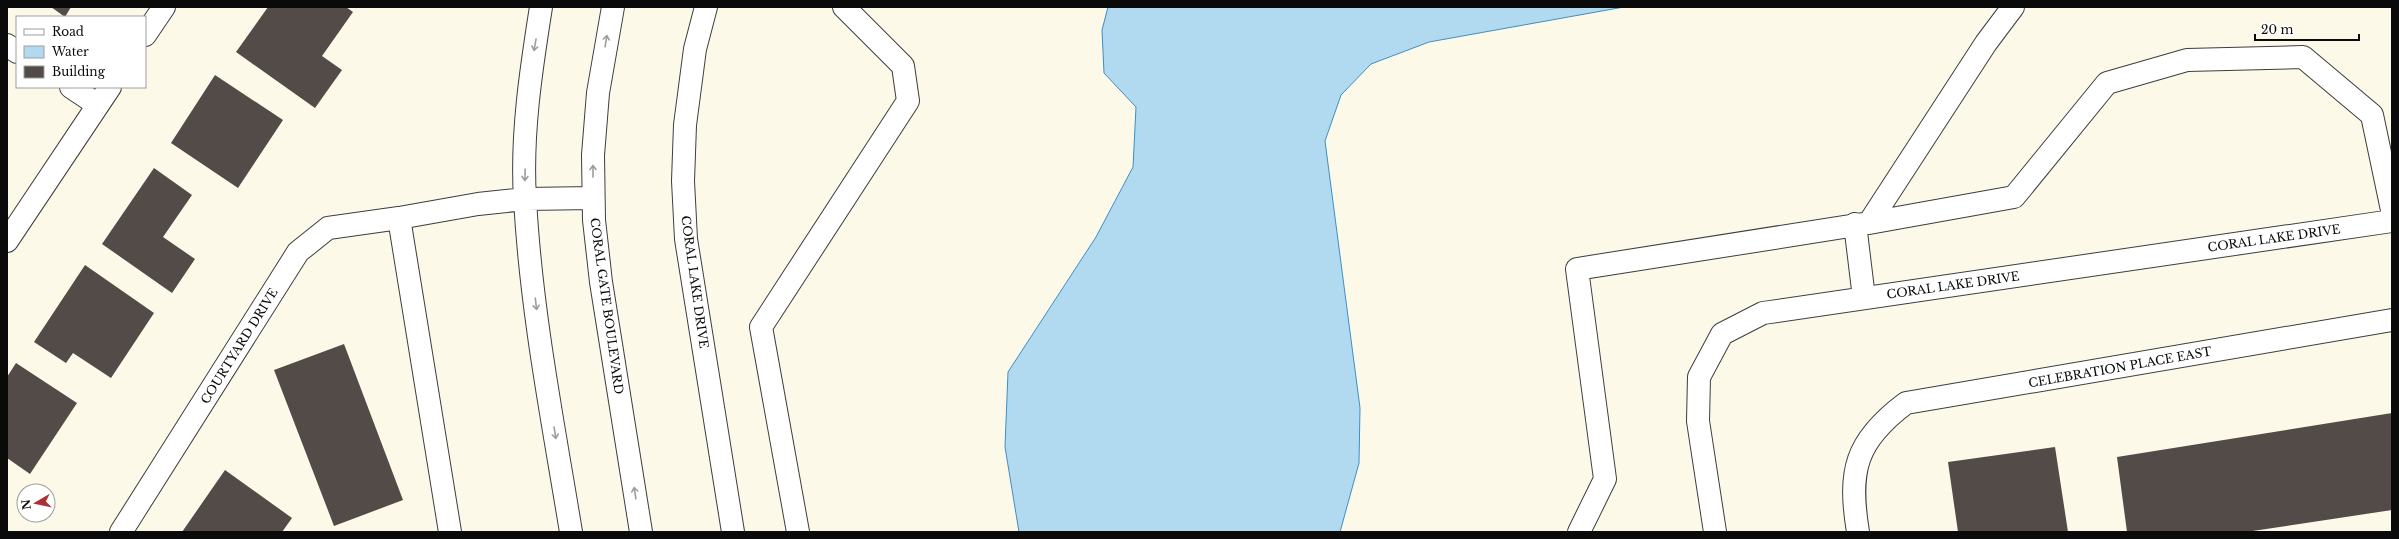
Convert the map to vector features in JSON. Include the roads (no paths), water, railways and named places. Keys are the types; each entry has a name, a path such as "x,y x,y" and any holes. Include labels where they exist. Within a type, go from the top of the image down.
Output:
{"street":[{"path":"146,34 164,7"},
{"path":"541,7 530,76 525,140 525,199 539,330 571,532"},
{"name":"CORAL GATE BOULEVARD","path":"613,7 598,93 593,155 593,198 601,282 641,532"},
{"name":"CORAL LAKE DRIVE","path":"706,7 695,49 685,125 683,181 686,239 733,532"},
{"path":"798,532 761,327 908,101 902,66 844,7"},
{"path":"1864,298 1862,223 1986,43 2013,7"},
{"path":"7,45 16,51"},
{"path":"1579,532 1605,479 1578,269 1862,223 2014,196 2107,83 2187,60 2303,57 2372,115 2392,210"},
{"path":"72,88 98,105"},
{"path":"7,241 109,88"},
{"name":"COURTYARD DRIVE","path":"120,532 298,252 328,228 399,218 474,204 525,199 593,198"},
{"path":"399,218 450,532"},
{"name":"CORAL LAKE DRIVE","path":"1716,532 1698,421 1698,377 1722,334 1763,313 2392,221"},
{"name":"CELEBRATION PLACE EAST","path":"1858,532 1854,508 1855,471 1864,445 1884,420 1906,403 2392,320"}],"water":[{"path":"1108,7 1624,7 1429,42 1371,64 1341,95 1325,141 1360,408 1359,463 1340,532 1019,532 1005,447 1008,372 1096,237 1133,167 1136,107 1104,73 1102,30"}]}
